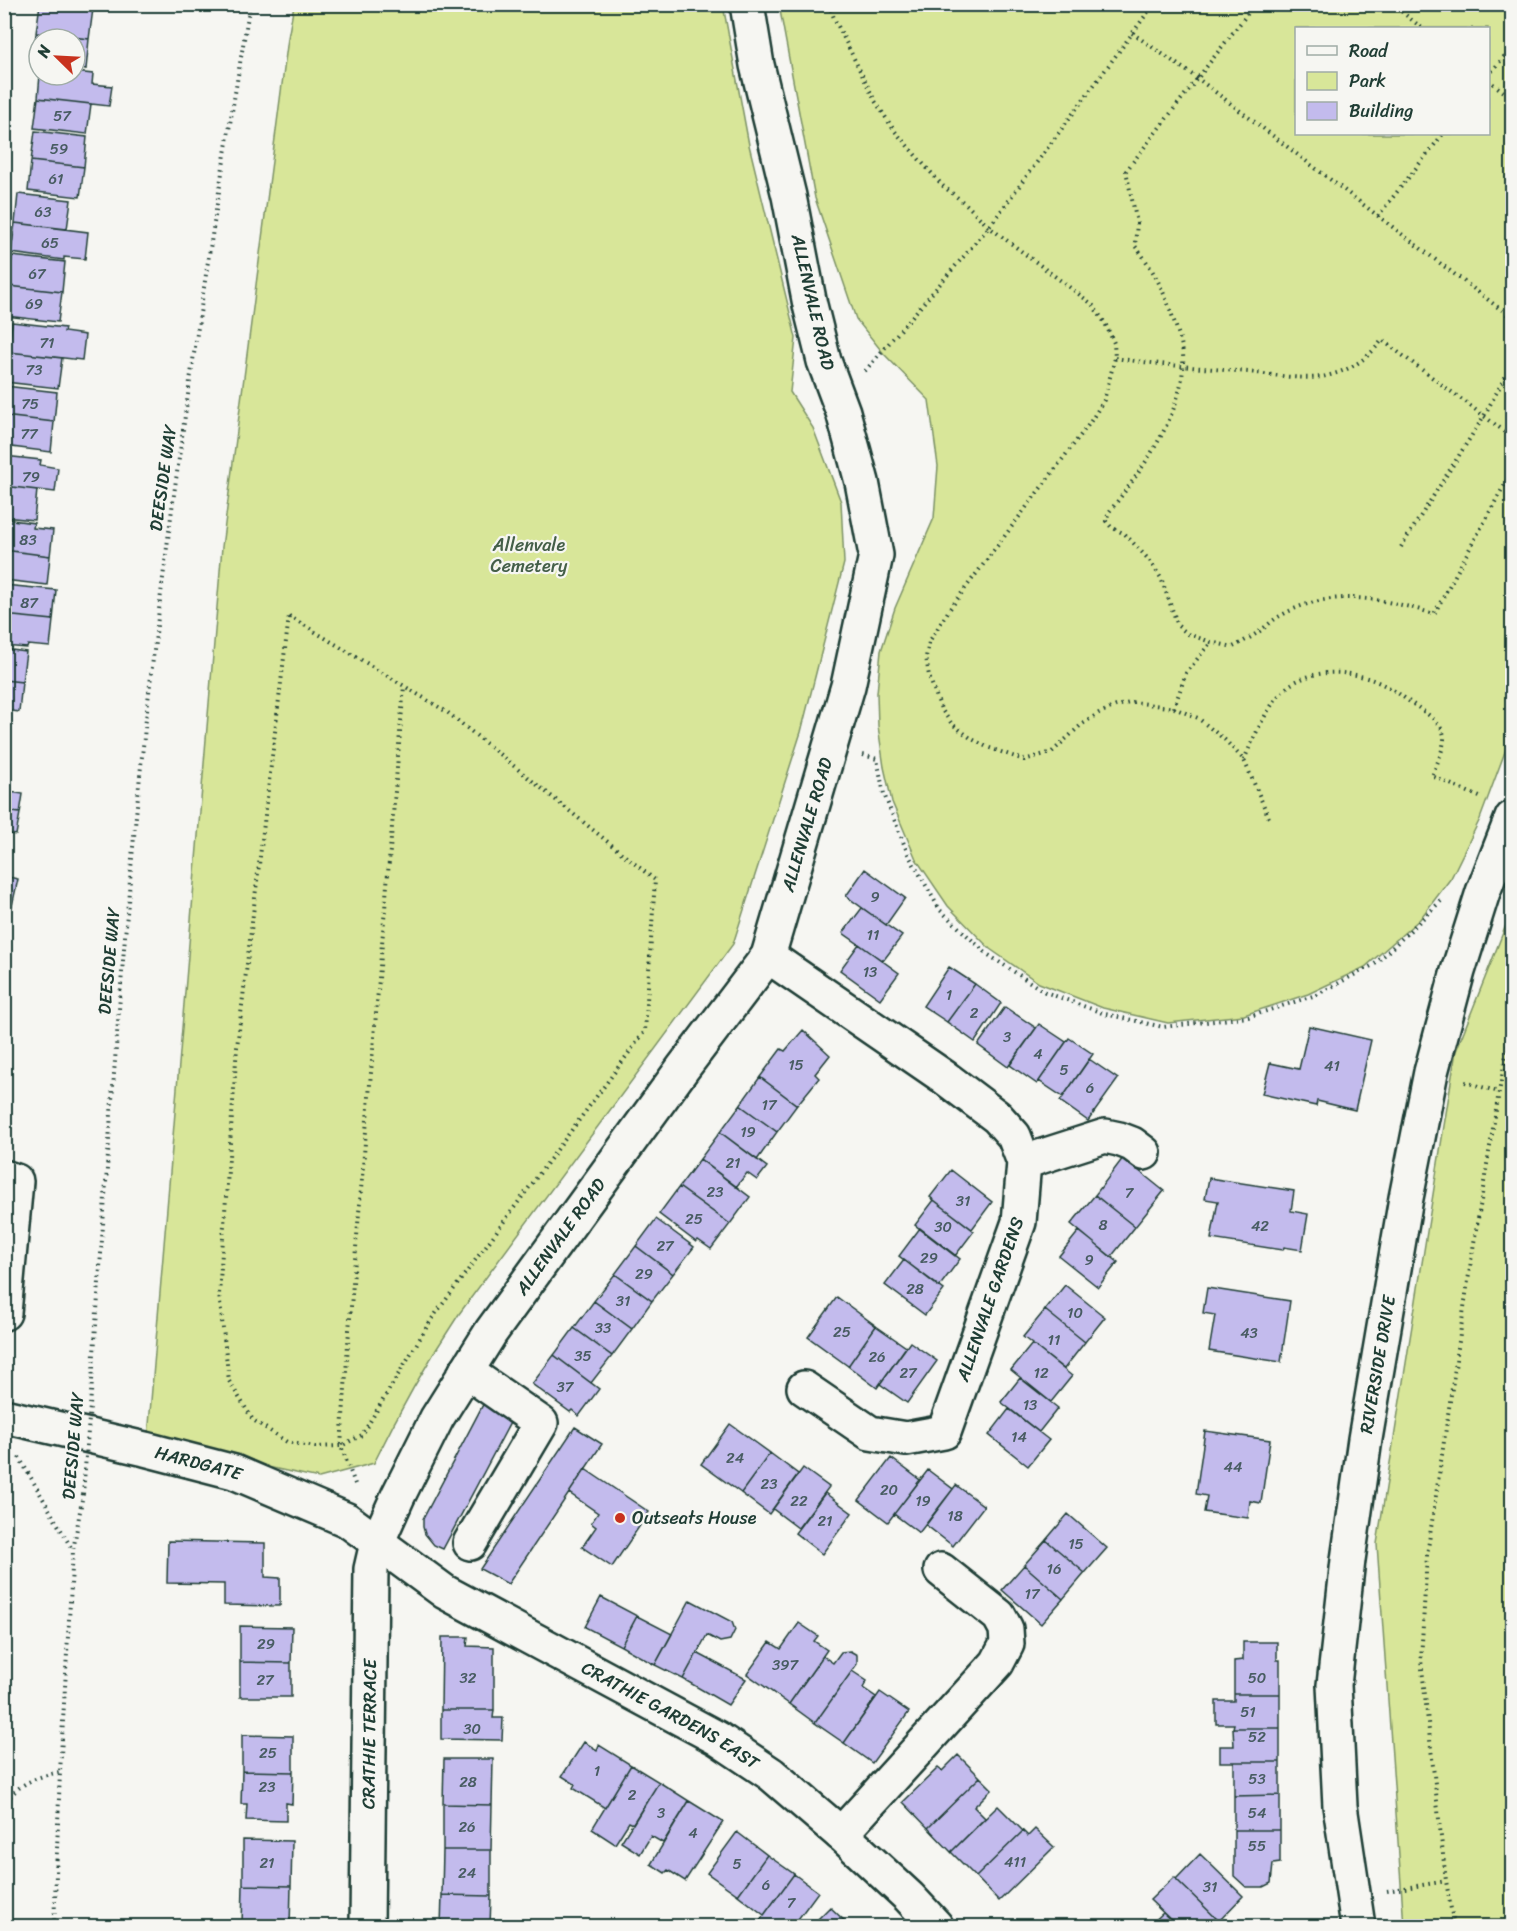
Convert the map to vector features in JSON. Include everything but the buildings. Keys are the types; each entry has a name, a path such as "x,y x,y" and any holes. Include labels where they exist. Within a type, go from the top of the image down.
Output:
{"street":[{"name":"ALLENVALE ROAD","path":"377,1544 437,1418 466,1371 505,1313 683,1068 768,956 848,686 876,555 862,482 839,401 824,361 810,305 789,196 757,65 747,4"},
{"name":"RIVERSIDE DRIVE","path":"1358,1926 1340,1806 1334,1685 1348,1560 1365,1439 1404,1209 1431,1072 1458,972 1483,892 1512,818"},
{"name":"ALLENVALE GARDENS","path":"768,956 944,1077 997,1117 1014,1136 1024,1162 1019,1222 944,1432 906,1439 870,1433 804,1388"},
{"path":"1024,1162 1105,1136 1132,1144 1144,1153"},
{"path":"4,1177 16,1181 4,1313"},
{"path":"466,1371 541,1423 470,1543"},
{"name":"HARDGATE","path":"4,1416 234,1472 347,1520 377,1544"},
{"name":"CRATHIE GARDENS EAST","path":"377,1544 445,1592 717,1738 771,1774 841,1834 909,1897 936,1926"},
{"name":"CRATHIE TERRACE","path":"367,1926 371,1569 377,1544"},
{"path":"841,1834 998,1664 1007,1644 1006,1629 999,1616 941,1570"}],"path":[{"name":"DEESIDE WAY","path":"54,1926 60,1772 73,1551 83,1494 116,1039 145,728 170,517 200,306 250,4"},
{"path":"829,4 875,101 894,130 943,186 989,227 1092,304 1105,323 1114,343 1115,358 1104,400 1089,424 938,625 929,642 926,657 929,676 940,709 952,723 972,739 987,747 1024,760 1052,752 1081,725 1099,713 1116,706 1134,702 1174,708 1198,718 1225,740 1244,760 1269,818"},
{"path":"839,401 989,227 1154,4"},
{"path":"1254,4 1126,171 1137,223 1135,246 1158,278 1165,295 1183,350 1184,366 1180,387 1164,431 1152,453 1109,512 1106,521 1125,534 1150,561 1161,578 1178,626 1188,634 1233,647 1256,634 1280,616 1331,598 1388,601 1434,614 1512,471"},
{"path":"1392,4 1421,27"},
{"path":"1132,33 1197,78 1512,318"},
{"path":"1490,75 1512,47"},
{"path":"1490,80 1512,98"},
{"path":"1378,216 1442,135"},
{"path":"1115,358 1285,376 1323,377 1347,370 1373,352 1382,340 1512,437"},
{"path":"1401,547 1484,416 1512,364"},
{"path":"289,616 447,712 655,880 645,1031 431,1320 362,1436 341,1446 315,1447 287,1442 253,1420 229,1381 219,1294 237,1047 289,616"},
{"path":"1174,708 1186,673 1212,642"},
{"path":"1244,760 1274,702 1291,684 1312,675 1334,673 1361,675 1387,686 1429,715 1438,724 1444,736 1432,776 1486,800"},
{"path":"341,1446 404,686"},
{"path":"856,752 877,759 884,794 908,854 940,910 987,954 1045,992 1105,1014 1140,1022 1163,1027 1248,1017 1316,995 1375,964 1453,890 1483,892"},
{"path":"1454,1926 1446,1881 1421,1660 1427,1556 1475,1238 1512,1024"},
{"path":"35,1486 73,1551"},
{"path":"4,1807 9,1796 38,1776 60,1772"},
{"path":"1382,1891 1446,1881"}],"green space":[{"name":"Allenvale Cemetery","path":"294,5 723,5 749,145 796,338 790,392 813,428 841,502 844,563 801,732 733,944 459,1314 414,1387 374,1463 319,1478 231,1459 148,1437 222,547"},
{"path":"779,5 1512,5 1512,733 1480,819 1451,878 1420,919 1365,967 1308,994 1244,1015 1168,1023 1103,1008 1039,983 990,949 948,906 916,859 892,802 878,726 877,693 881,651 895,608 934,518 938,466 929,400 884,354 856,319 815,198"},
{"path":"1512,910 1512,1926 1404,1926 1377,1544 1456,1051"}],"place":[{"name":"Outseats House","path":"620,1518"}]}
